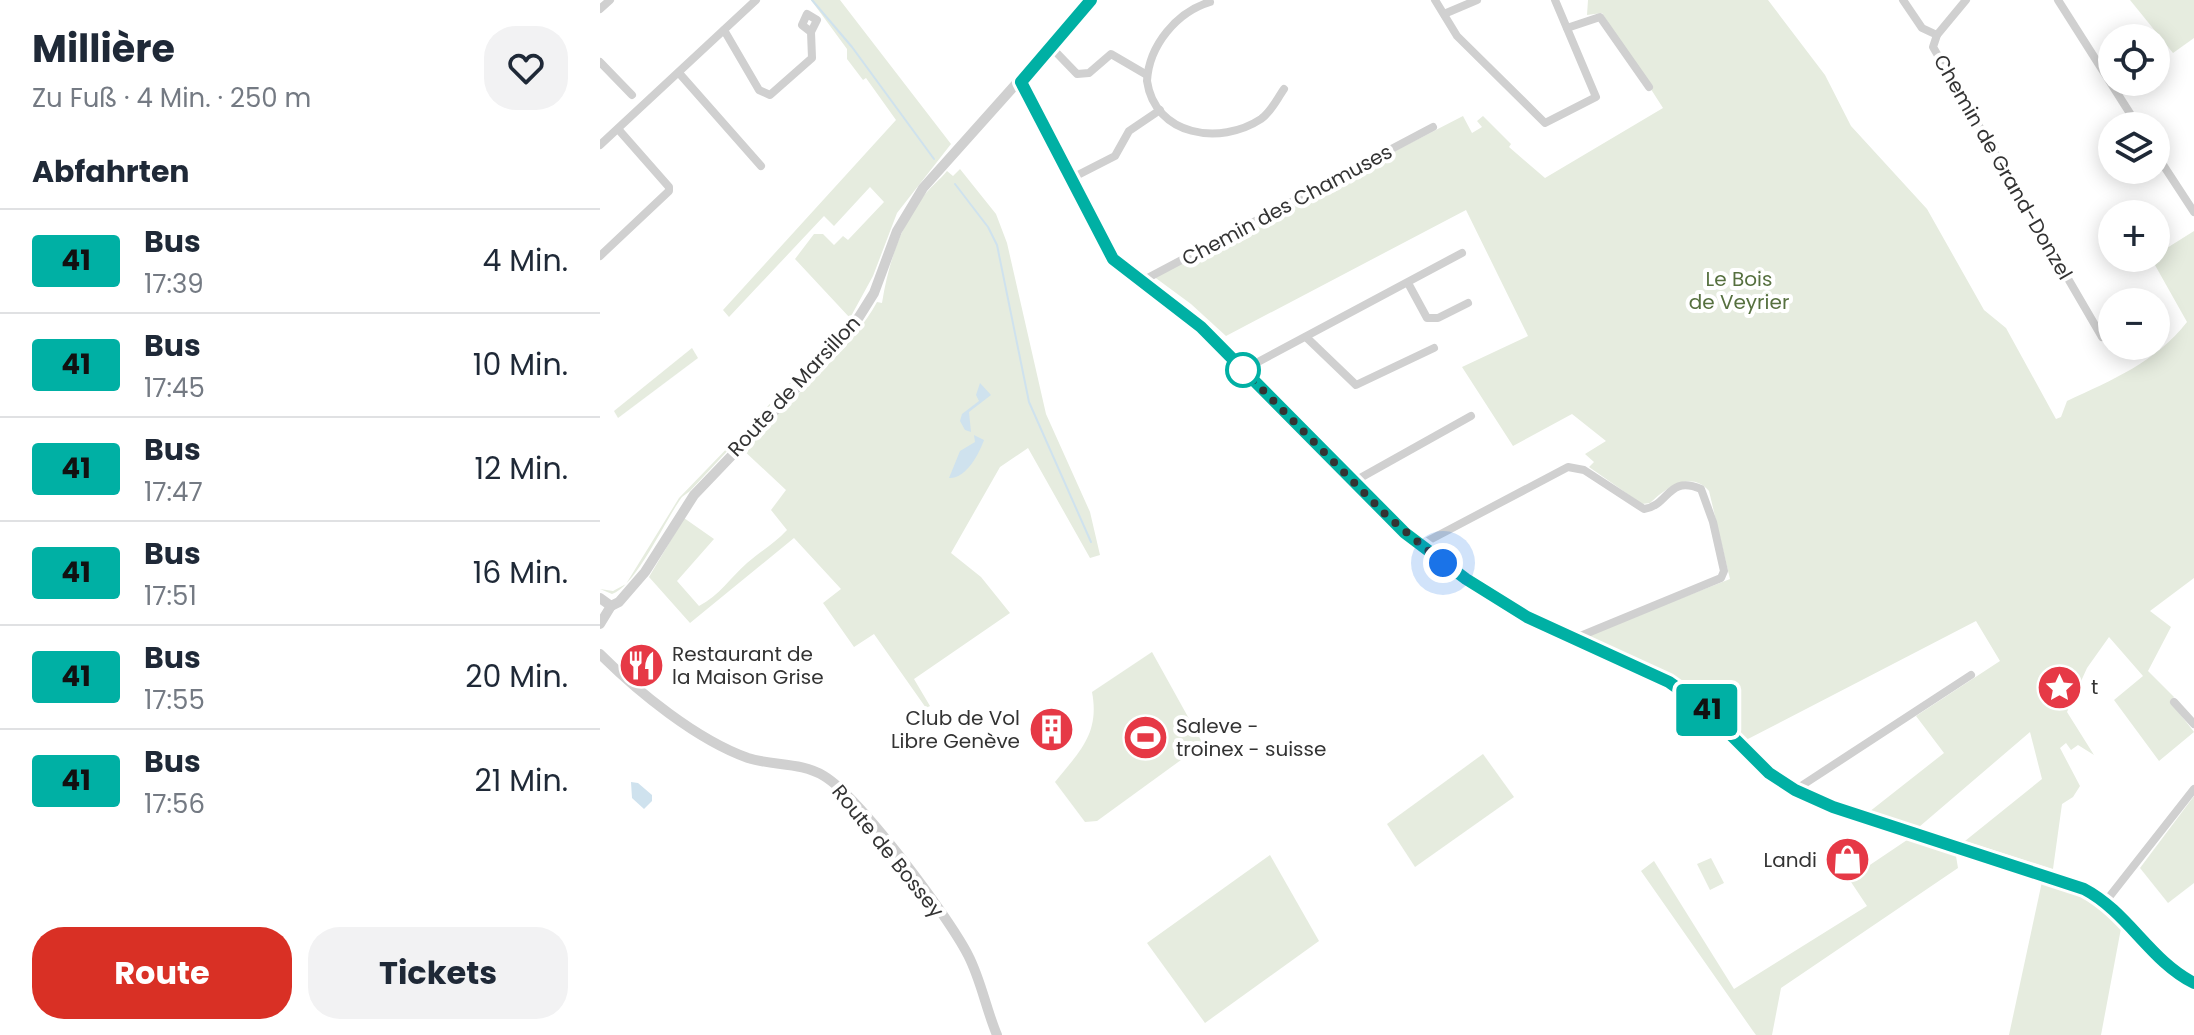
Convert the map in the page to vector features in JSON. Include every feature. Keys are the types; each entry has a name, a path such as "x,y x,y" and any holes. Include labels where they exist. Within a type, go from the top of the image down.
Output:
{"street":[{"path":"600,9 610,0"},
{"path":"600,145 756,0"},
{"name":"Route de Marsillon","path":"600,624 611,606 619,602 645,572 694,495 853,324 874,293 897,231 913,201 1091,0"},
{"path":"1435,0 1457,36 1545,123 1596,97 1555,0"},
{"path":"1444,14 1477,0"},
{"path":"1903,0 1922,28 1937,35"},
{"name":"Chemin de Grand-Donzel","path":"1966,0 1937,35 1933,47 2098,330"},
{"path":"2058,0 2129,112"},
{"path":"1210,2 1187,11 1176,21 1147,75 1148,89 1160,110 1194,134 1225,133 1262,119 1284,89"},
{"path":"1567,28 1600,17 1649,87"},
{"path":"724,30 759,90 770,95 812,58 811,32"},
{"path":"1051,47 1077,74 1089,73 1104,57 1114,54 1147,75"},
{"path":"600,62 632,95"},
{"path":"679,73 761,166"},
{"path":"1021,82 1109,253 1140,282 1194,320 1353,482 1420,545 1496,599 1572,639 1648,670 1681,689 1759,764 1795,790 1841,810 2063,879 2106,901 2171,968 2194,983"},
{"path":"1070,179 1115,156 1129,131 1160,110"},
{"name":"Chemin des Chamuses","path":"1140,282 1433,127"},
{"path":"600,256 669,191 669,187 618,129"},
{"path":"2170,175 2194,212"},
{"path":"1243,370 1462,253"},
{"path":"1408,283 1427,318 1438,318 1468,303"},
{"path":"1306,337 1356,385 1366,384 1434,348"},
{"path":"1353,482 1471,416"},
{"path":"1420,545 1562,468 1582,465 1644,509 1653,507 1675,487 1685,484 1701,489 1713,522 1724,571 1717,581 1572,639"},
{"path":"600,598 611,606"},
{"name":"Route de Bossey","path":"600,654 646,693 728,750 759,761 809,769 837,787 895,853 962,944 977,976 997,1035"},
{"path":"1795,790 1971,675"},
{"path":"2174,702 2194,724"},
{"path":"2106,901 2194,789"}],"green space":[{"path":"811,0 840,0 951,144 897,213 873,276 850,318 795,259 814,234 823,234 834,245 843,236 848,240 884,202 870,187 834,226 824,216 729,317 723,310 896,120 866,78 863,80 847,59 847,49"},
{"name":"Le Bois de Veyrier","path":"1588,0 1768,0 1825,75 1851,126 1927,209 1984,310 2006,328 2056,419 2061,417 2067,401 2145,360 2170,360 2170,341 2187,322 2159,272 2170,272 2170,246 2194,231 2194,578 2150,611 2171,627 2148,671 2174,697 2170,701 2194,732 2159,761 2114,700 2143,676 2109,637 2087,668 2067,712 2094,755 2078,745 2071,750 2066,743 2060,748 2080,786 2073,797 2062,804 2053,869 1965,841 2042,779 2030,732 1919,827 1869,812 1944,753 1916,716 2000,661 1976,621 1744,741 1706,704 1672,679 1586,639 1593,633 1730,579 1709,491 1702,485 1686,481 1670,487 1650,503 1642,504 1589,467 1594,462 1585,454 1606,441 1572,414 1513,446 1462,367 1528,336 1466,210 1226,336 1191,304 1153,276 1463,116 1472,133 1482,127 1477,121 1483,116 1511,144 1509,147 1545,178 1663,108 1602,13 1587,15"},
{"path":"2130,0 2194,0 2194,38 2173,53 2170,49 2170,24 2149,24"},
{"path":"960,169 996,214 1007,243 1046,414 1090,512 1100,555 1090,558 1028,448 1000,467 951,553 981,577 1010,613 914,679 930,706 926,708 874,634 854,647 823,603 841,589 794,538 690,623 649,577 684,518 714,539 677,581 699,606 787,530 771,510 786,490 741,448 833,359 877,302 882,303 896,248 907,222 925,194 947,171 953,176"},
{"path":"692,348 698,358 618,418 614,411"},
{"path":"818,354 682,497 627,583 679,498"},
{"name":"Saleve - troinex - suisse","path":"1152,652 1203,744 1097,821 1085,822 1055,782 1086,742 1093,720 1092,692"},
{"path":"1483,754 1514,797 1415,867 1387,824"},
{"path":"2194,796 2194,883 2168,903 2140,868"},
{"path":"1910,838 1955,850 1958,868 1781,988 1772,1035 1756,1035 1641,871 1654,861 1734,989 1867,906 1849,879"},
{"path":"1270,855 1319,941 1205,1023 1147,943"},
{"path":"1711,858 1724,883 1710,890 1697,864"},
{"path":"2043,877 2090,896 2122,923 2101,1035 2009,1035"}],"water":[{"path":"980,383 991,395 969,412 971,432 965,430 960,421 962,414 979,401 976,395"},
{"path":"974,435 984,440 975,458 961,474 949,478 960,451 975,442"},
{"path":"631,782 638,783 652,795 652,801 644,809 632,798"}],"waterway":[{"path":"812,0 852,47 934,159"},
{"path":"955,184 988,227 997,245 1029,402 1091,542"}],"bus line":[{"name":"41","path":"1091,0 1021,82 1104,246 1125,271 1201,327 1405,533 1466,579 1527,617 1648,670 1681,689 1710,713 1769,773 1795,790 1820,803 2043,872 2084,889 2113,906 2171,968 2194,983"}],"place":[{"name":"Restaurant de la Maison Grise","path":"641,666"},
{"name":"t","path":"2060,687"},
{"name":"Club de Vol Libre Genève","path":"1051,730"},
{"name":"Saleve - troinex - suisse","path":"1145,738"},
{"name":"Landi","path":"1848,860"}],"route":[{"path":"1243,370 1387,516 1443,563"}]}
